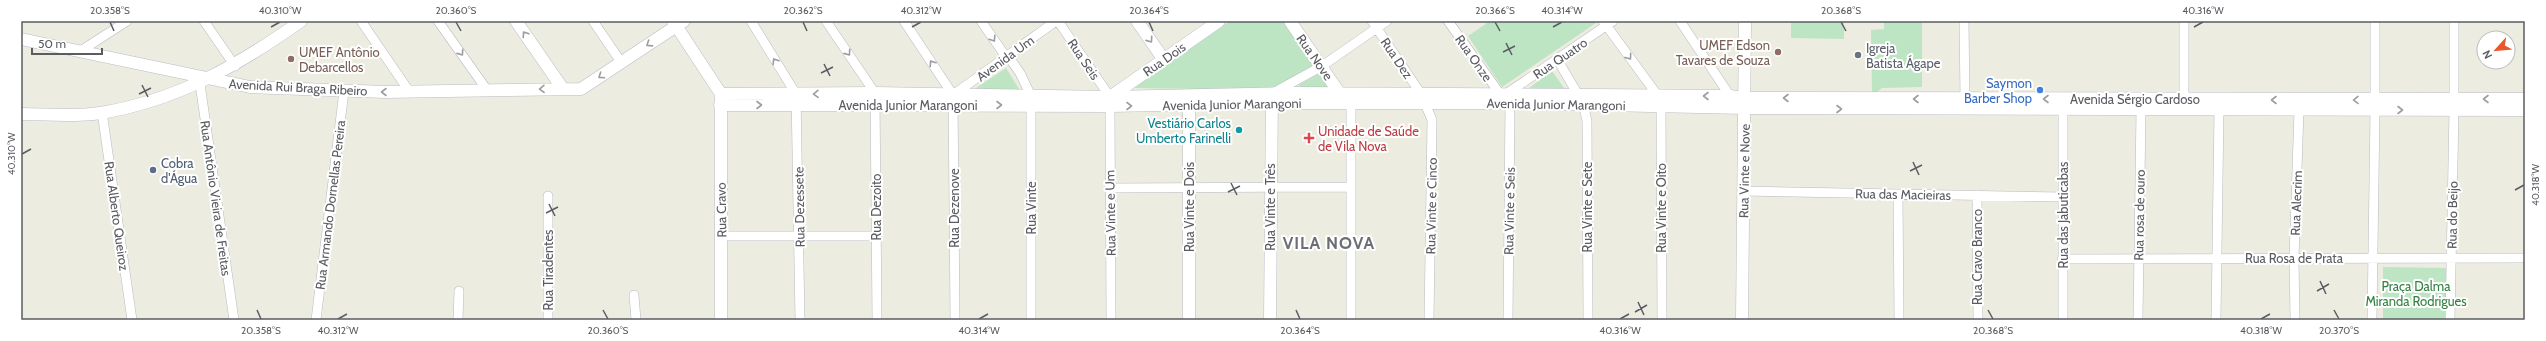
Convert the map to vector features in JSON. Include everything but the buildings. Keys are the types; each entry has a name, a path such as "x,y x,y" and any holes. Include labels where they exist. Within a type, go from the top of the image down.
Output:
{"street":[{"path":"79,52 126,21"},
{"path":"204,21 235,66"},
{"path":"21,114 74,115 102,112 147,101 235,66 300,21"},
{"path":"360,21 409,91"},
{"path":"438,21 487,90"},
{"path":"516,21 563,89"},
{"path":"593,21 621,62 678,23 720,100"},
{"path":"751,21 796,100"},
{"path":"826,21 875,93"},
{"path":"904,21 954,100"},
{"path":"981,21 1020,73 1031,100"},
{"name":"Avenida Um","path":"954,100 1007,56 1057,21"},
{"name":"Rua Seis","path":"1057,21 1110,102"},
{"path":"1137,21 1164,60"},
{"name":"Rua Nove","path":"1290,21 1346,98"},
{"path":"1272,98 1322,66 1374,24 1387,21"},
{"name":"Rua Onze","path":"1448,21 1505,97"},
{"path":"1680,21 1730,96"},
{"name":"Rua Vinte e Nove","path":"1742,320 1745,21"},
{"path":"1964,21 1965,104"},
{"path":"2184,21 2184,105"},
{"path":"2372,320 2371,258 2375,105 2375,21"},
{"name":"Rua do Beijo","path":"2450,320 2454,21"},
{"name":"Rua Dois","path":"1110,102 1216,22"},
{"path":"1608,22 1659,101"},
{"name":"Rua Quatro","path":"1505,97 1608,22"},
{"name":"Rua Dez","path":"1374,24 1424,99"},
{"name":"Avenida Rui Braga Ribeiro","path":"21,39 202,79 250,87 409,91 581,89 621,62"},
{"name":"Rua Vinte e Sete","path":"1557,59 1581,99 1587,121 1588,320"},
{"name":"Rua Antônio Vieira de Freitas","path":"202,79 234,320"},
{"name":"Rua Armando Dornellas Pereira","path":"316,320 344,90"},
{"name":"Avenida Junior Marangoni","path":"796,100 875,93 954,100"},
{"name":"Rua Dezoito","path":"875,93 878,320"},
{"name":"Avenida Junior Marangoni","path":"1659,101 1730,96 1744,103"},
{"name":"Avenida Junior Marangoni","path":"720,100 796,100 876,106 954,100 1110,102 1189,99 1424,99 1505,97 1744,103"},
{"name":"Rua Vinte e Seis","path":"1505,97 1508,320"},
{"name":"Rua Vinte e Três","path":"1270,320 1272,98"},
{"path":"1346,98 1350,187 1351,320"},
{"name":"Rua Vinte e Dois","path":"1189,99 1190,320"},
{"name":"Rua Vinte e Cinco","path":"1424,99 1432,120 1429,320"},
{"name":"Avenida Sérgio Cardoso","path":"2454,105 2525,99"},
{"name":"Rua Cravo","path":"720,100 722,236 721,320"},
{"name":"Rua Dezessete","path":"796,100 800,320"},
{"name":"Rua Dezenove","path":"954,100 955,320"},
{"name":"Rua Vinte","path":"1031,100 1031,320"},
{"name":"Rua Vinte e Oito","path":"1659,101 1662,320"},
{"name":"Rua Vinte e Um","path":"1110,102 1109,188 1111,320"},
{"name":"Avenida Sérgio Cardoso","path":"1744,103 2454,105 2525,110"},
{"name":"Rua das Jabuticabas","path":"2063,104 2063,320"},
{"name":"Rua rosa de ouro","path":"2138,320 2137,257 2142,105"},
{"path":"2216,320 2219,105"},
{"name":"Rua Alecrim","path":"2295,320 2294,258 2299,105"},
{"name":"Rua Alberto Queiroz","path":"102,112 132,320"},
{"path":"1109,188 1350,187"},
{"name":"Rua das Macieiras","path":"1743,191 2062,197"},
{"path":"1898,194 1899,320"},
{"name":"Rua Cravo Branco","path":"1977,195 1978,320"},
{"name":"Rua Tiradentes","path":"548,196 548,320"},
{"path":"722,236 799,238 877,236"},
{"name":"Rua Rosa de Prata","path":"2062,259 2137,257 2525,258"},
{"path":"458,320 459,292"},
{"path":"634,295 636,320"}],"green space":[{"path":"1230,21 1285,21 1313,66 1274,88 1263,90 1134,88"},
{"path":"1490,21 1595,21 1596,23 1502,87 1468,36"},
{"path":"1791,21 1844,21 1844,39 1791,38"},
{"path":"1884,21 1922,21 1922,87 1882,88 1877,92 1872,92 1871,30 1884,29"},
{"path":"1006,68 1021,92 973,90"},
{"path":"1552,71 1567,92 1525,91"},
{"path":"1319,74 1330,88 1298,88 1300,84"},
{"name":"Praça Dalma Miranda Rodrigues","path":"2383,267 2448,268 2447,320 2383,320"}],"place":[{"name":"UMEF Edson Tavares de Souza","path":"1778,52"},
{"name":"Igreja Batista Ágape","path":"1858,55"},
{"name":"UMEF Antônio Debarcellos","path":"291,59"},
{"name":"Saymon Barber Shop","path":"2040,90"},
{"name":"Vestiário Carlos Umberto Farinelli","path":"1239,130"},
{"name":"Unidade de Saúde de Vila Nova","path":"1309,138"},
{"name":"Cobra d'Água","path":"153,170"}],"district":[{"name":"VILA NOVA","path":"1329,243"}]}
